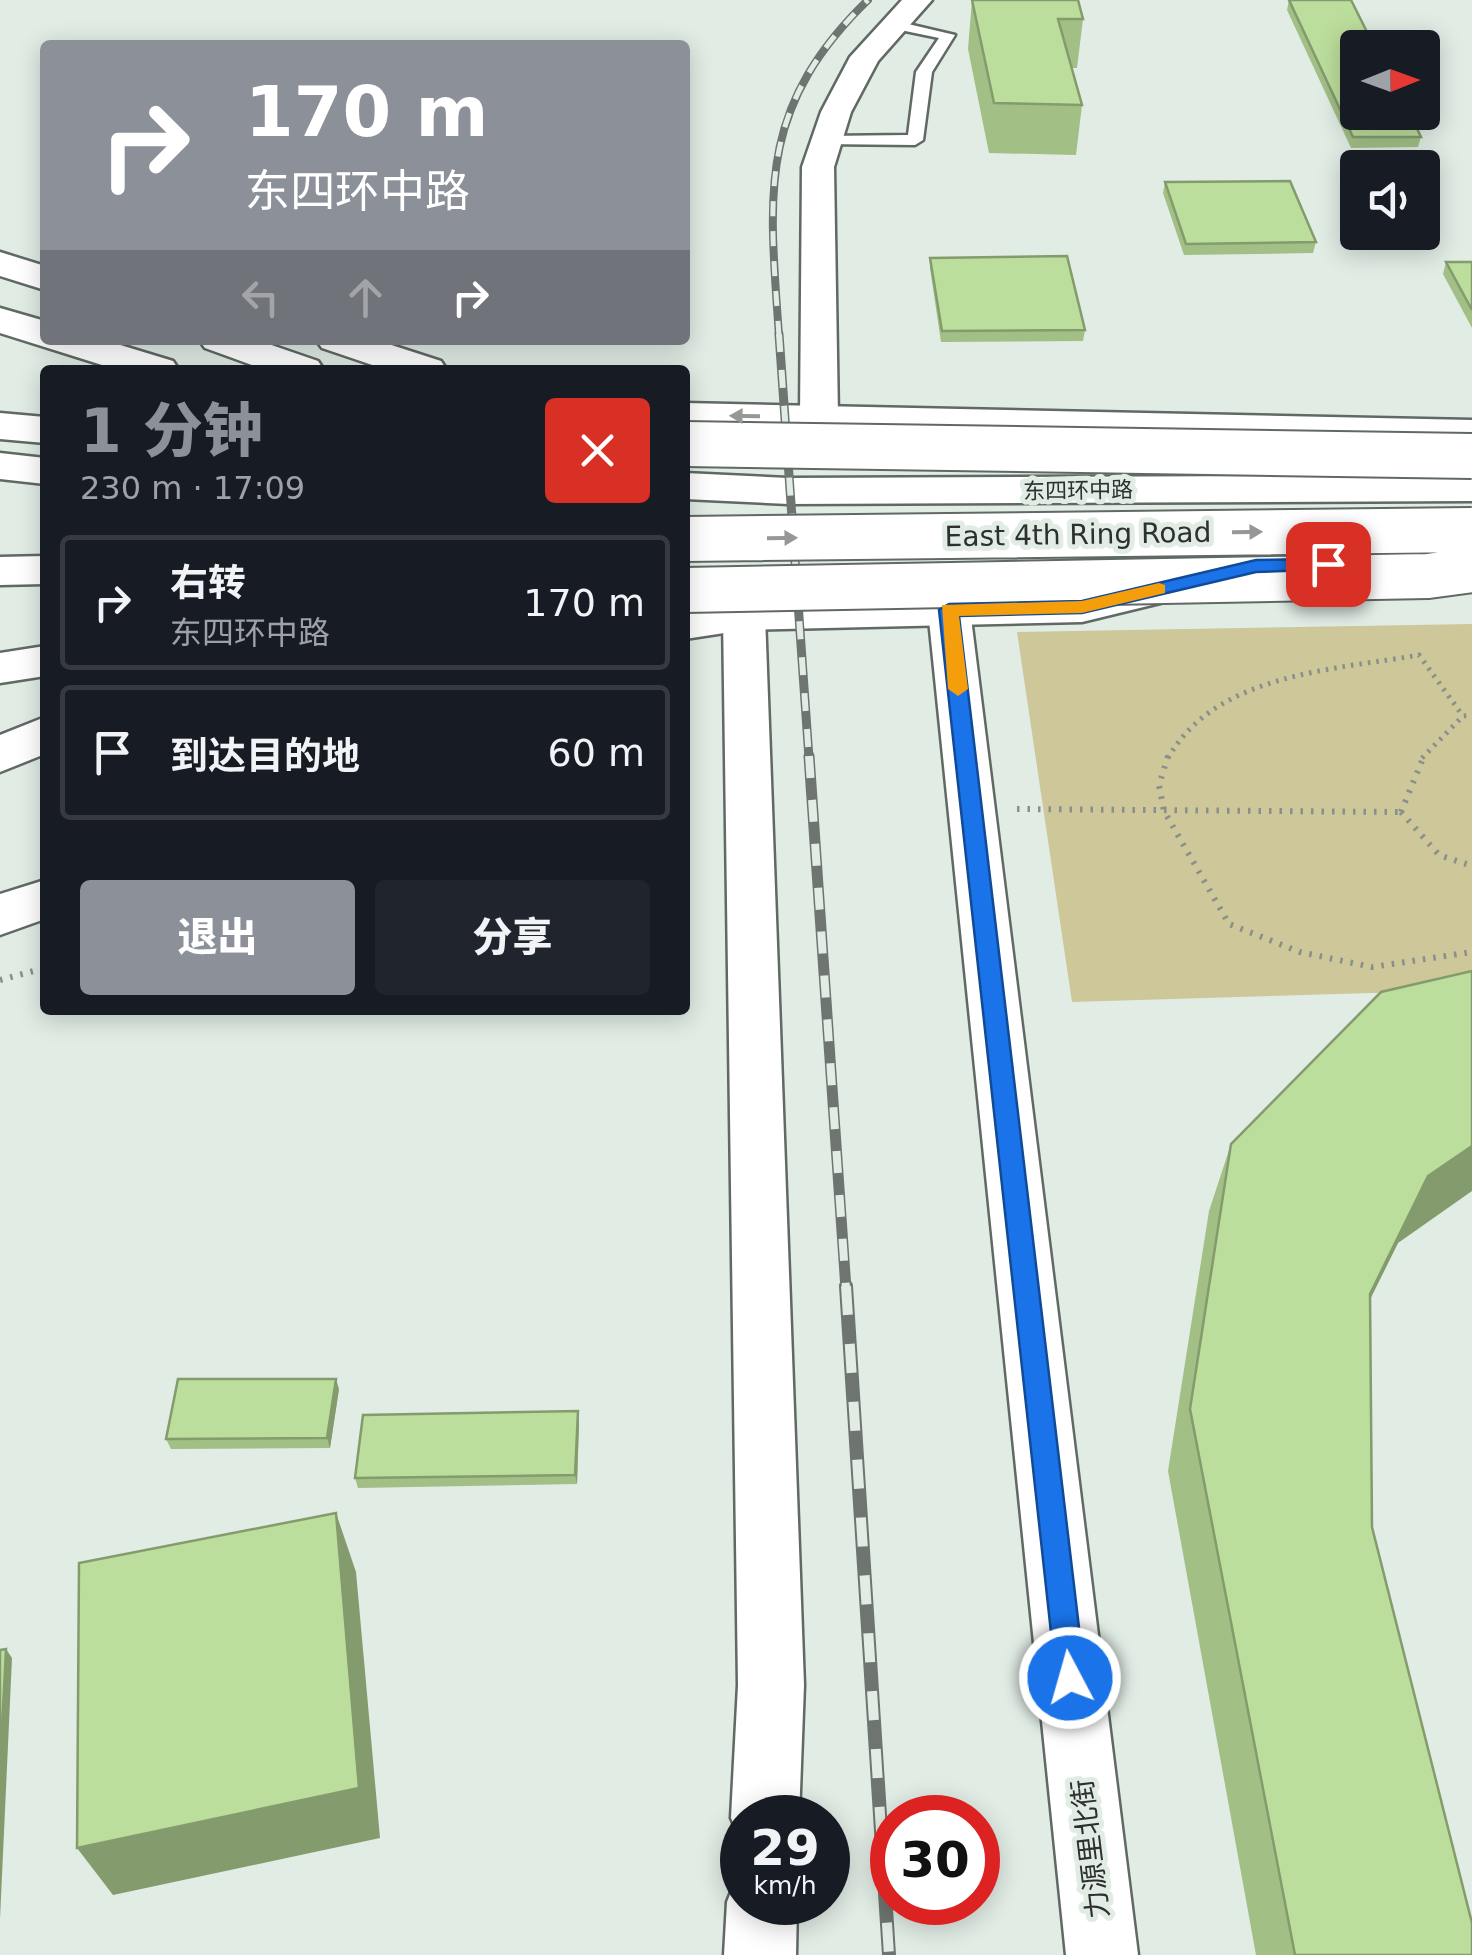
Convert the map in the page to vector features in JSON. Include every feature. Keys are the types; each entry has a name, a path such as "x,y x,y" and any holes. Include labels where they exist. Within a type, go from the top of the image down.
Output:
{"main road":[{"path":"0,228 40,241"},
{"path":"0,263 40,277"},
{"path":"0,320 40,332"},
{"path":"80,345 143,365"},
{"path":"233,345 290,365"},
{"path":"351,345 411,365"},
{"path":"690,415 1472,433"},
{"path":"0,426 40,430"},
{"path":"690,444 1472,456"},
{"path":"690,485 1472,465"},
{"path":"0,466 40,473"},
{"path":"0,477 40,474"},
{"name":"东四环中路","path":"690,485 1472,488"},
{"path":"1140,489 1162,568"},
{"name":"East 4th Ring Road","path":"690,583 1472,530"},
{"path":"0,545 40,545"},
{"path":"690,583 794,573 1472,562"},
{"path":"690,585 744,615 1082,607 1256,566"},
{"path":"0,571 40,570"},
{"path":"690,583 1408,576 1472,570"},
{"path":"0,631 40,627"},
{"path":"0,668 40,663"},
{"path":"0,755 40,736"},
{"path":"0,915 40,901"}],"street":[{"path":"819,418 818,168 826,141 865,57 891,24 918,0"},
{"name":"力源里北街","path":"949,610 1102,1955"},
{"path":"744,615 771,1685 767,1795"},
{"path":"760,1955 761,1925"}],"lane":[{"path":"826,141 915,140 924,72 948,35 891,24"}],"path":[{"path":"1463,716 1419,654 1258,684 1203,719 1170,754 1159,785 1164,811 1229,924 1300,952 1372,968 1472,952"},
{"path":"1400,812 1418,762 1463,716 1472,715"},
{"path":"971,808 1400,812"},
{"path":"1400,812 1426,847 1460,866 1472,866"},
{"path":"0,980 40,969"}],"shaded area":[{"path":"1472,624 1472,990 1072,1002 1017,632"}],"building":[{"path":"972,0 1078,0 1083,19 1058,19 1082,105 994,103"},
{"path":"1289,0 1351,0 1366,30 1340,30 1340,109"},
{"path":"1350,130 1418,130 1421,137 1353,137"},
{"path":"1290,181 1316,242 1186,244 1165,182"},
{"path":"1067,256 1085,330 942,331 930,258"},
{"path":"1446,262 1472,262 1472,310"},
{"path":"1472,971 1472,1146 1428,1176 1370,1294 1372,1527 1472,1923 1472,1955 1295,1955 1190,1409 1231,1144 1381,992"},
{"path":"178,1379 336,1379 327,1438 166,1439"},
{"path":"578,1411 575,1475 355,1478 363,1415"},
{"path":"336,1513 359,1788 77,1848 79,1563"},
{"path":"6,1649 0,1768 0,1650"}],"railway":[{"path":"779,336 773,195 788,116 806,78 832,40 868,0"},
{"path":"779,334 809,758"},
{"path":"809,756 846,1289"},
{"path":"846,1286 889,1955"}],"slow traffic":[{"path":"958,689 949,610 1082,607 1159,589"}],"route":[{"path":"1070,1678 949,610 1082,607 1256,566 1328,564"}]}
